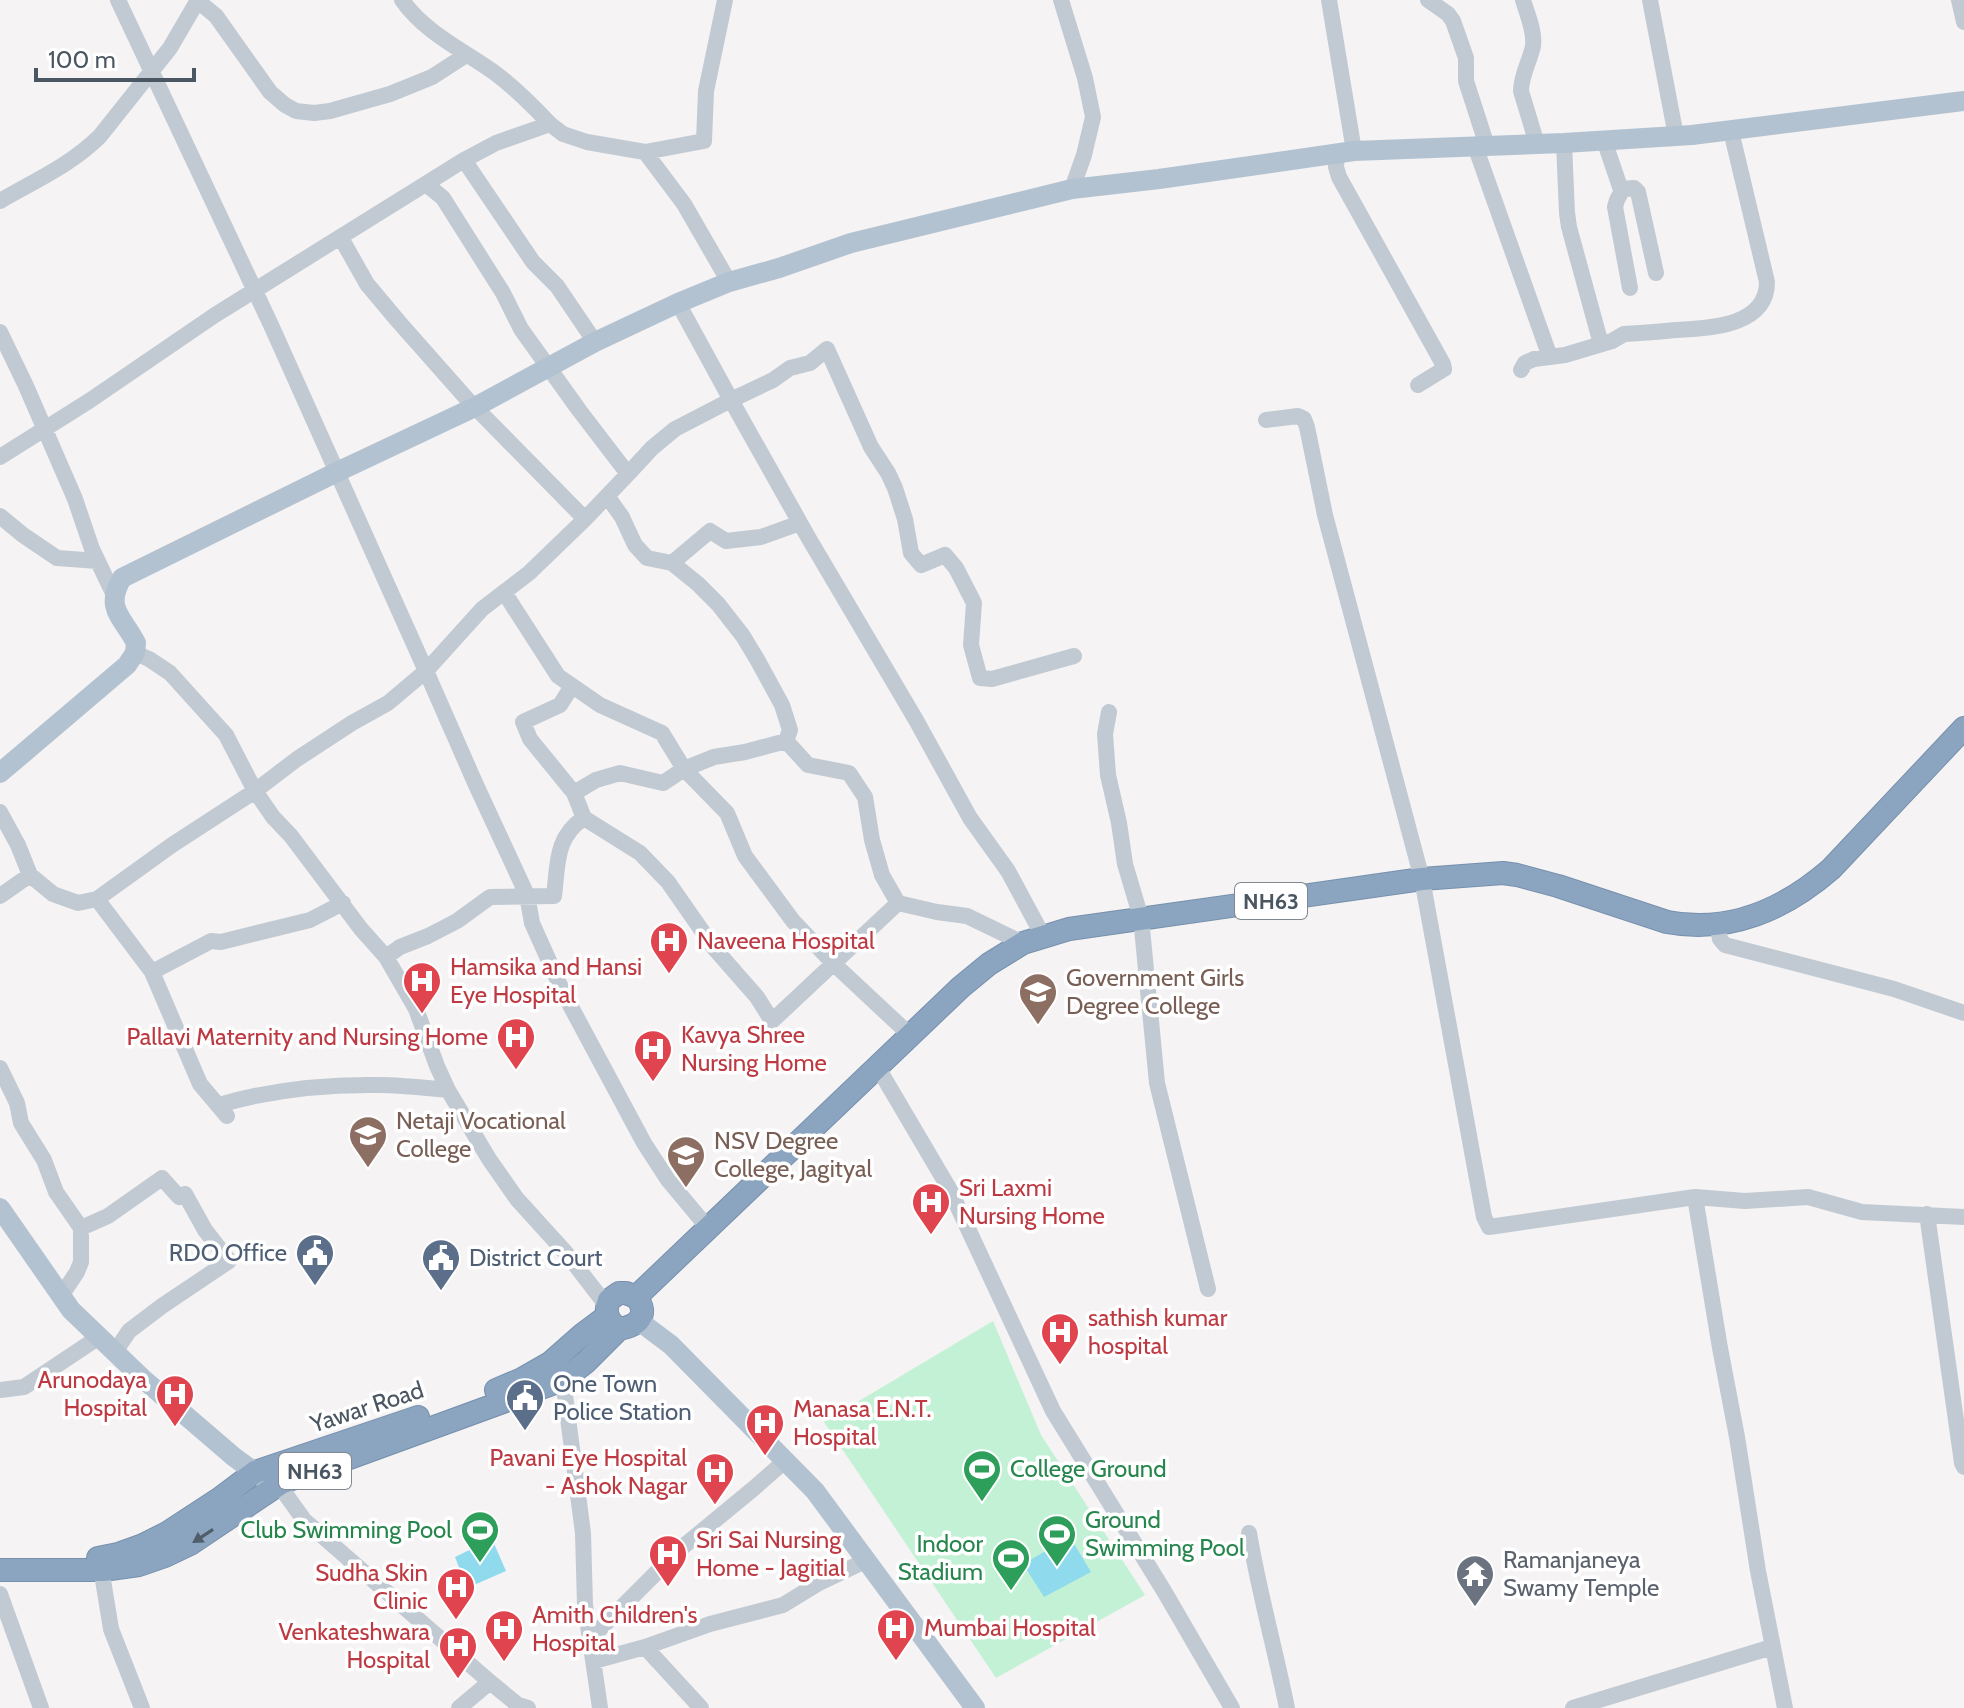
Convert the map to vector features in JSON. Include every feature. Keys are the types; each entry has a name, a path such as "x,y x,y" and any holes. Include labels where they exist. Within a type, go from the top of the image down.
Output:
{"highway":[{"name":"NH63","path":"618,1318 609,1300 619,1293 636,1297 910,1035 989,964 1033,939 1069,929 1141,918 1422,879 1503,873 1558,886 1682,925 1717,923 1753,916 1771,910 1812,886 1964,728"},
{"name":"Yawar Road","path":"0,1558 102,1564 167,1533 259,1470 475,1399 522,1379 556,1372 583,1334 618,1318"},
{"name":"NH63","path":"0,1570 139,1565 165,1556 190,1544 281,1483 556,1372"}],"main road":[{"path":"0,773 127,665 135,653 136,643 117,614 113,593 122,578 475,407 595,342 729,282 851,243 1072,189 1345,152 1676,136 1964,101"},
{"path":"0,1208 71,1310 142,1378 234,1457 259,1470 260,1476 281,1483"},
{"path":"618,1318 671,1345 815,1491 975,1708"}],"street":[{"path":"118,0 255,292 527,895 532,923 563,992 644,1143 668,1180 708,1228"},
{"path":"402,0 423,24 494,72 563,134 587,142 645,152 704,141 706,91 725,0"},
{"path":"1061,0 1085,78 1093,117 1072,189"},
{"path":"1329,0 1344,82 1345,152 1336,167 1443,364 1440,374 1418,385"},
{"path":"1428,0 1453,21 1466,58 1466,81 1481,146 1550,357"},
{"path":"1523,0 1533,36 1521,91 1537,144"},
{"path":"1650,0 1676,136"},
{"path":"1959,0 1964,22"},
{"path":"0,201 40,180 88,148 100,136 170,48 198,1 216,16 270,92 296,111 330,111 390,94 432,77 466,55"},
{"path":"0,457 215,315 464,160 496,143 550,124"},
{"path":"1521,370 1525,363 1534,359 1565,355 1624,334 1719,327 1742,320 1757,308 1767,294 1767,282 1731,131"},
{"path":"1604,140 1623,189"},
{"path":"1564,143 1569,227 1601,344"},
{"path":"645,152 684,204 729,282"},
{"path":"464,160 533,262 557,286 595,342"},
{"path":"426,184 443,198 503,293 521,329 628,474"},
{"path":"1623,189 1634,188 1638,192 1656,273"},
{"path":"1623,189 1615,207 1630,288"},
{"path":"341,238 367,284 398,321 475,407 585,519"},
{"path":"678,303 970,818 1008,871 1033,939"},
{"path":"0,332 45,429 113,593"},
{"path":"0,812 30,875 53,894 78,903 97,899 297,759 388,703 426,671 482,609 529,573 652,448 675,429 773,380 790,368 810,363 827,349 871,447 895,488 911,553 921,565 945,555 956,568 974,603 971,645 980,678 992,679 1074,656"},
{"path":"1266,420 1298,416 1304,419 1307,427 1325,515 1422,879 1484,1217 1489,1227 1695,1197 1745,1201 1808,1197 1862,1212 1964,1217"},
{"path":"607,496 622,517 635,545 647,558 672,563 698,584 743,636 782,705 790,730 786,741"},
{"path":"0,516 57,558 98,561"},
{"path":"672,563 710,531 726,541 761,537 800,523"},
{"path":"504,592 558,676 600,705 662,733 684,769 727,813 745,856 793,921 910,1035"},
{"path":"135,653 170,673 226,735 255,791 273,817 386,957 416,1009 448,1090 489,1159 517,1199 566,1253 618,1318"},
{"path":"572,686 560,705 523,722 530,739 574,793 584,818 640,853 668,882 714,948 757,997 772,1021 898,903"},
{"path":"1109,712 1105,734 1108,775 1125,864 1141,918 1157,1083 1208,1289"},
{"path":"786,741 808,765 849,773 865,797 882,875 898,903 967,916 1033,939"},
{"path":"574,793 596,780 620,773 663,783 684,769 714,757 786,741"},
{"path":"386,957 400,947 457,921 490,897 554,896 560,845 574,825 584,818"},
{"path":"0,896 30,875"},
{"path":"97,899 152,972 200,1084 223,1111 252,1095 332,1086 380,1085 448,1090"},
{"path":"152,972 211,941 221,942 310,920 343,903"},
{"path":"1717,923 1720,939 1725,945 1894,989 1964,1013"},
{"path":"877,1066 950,1190 1053,1411 1232,1708"},
{"path":"0,1068 17,1103 21,1123 44,1160 56,1192 81,1228 81,1262 61,1296"},
{"path":"81,1228 108,1216 162,1178 179,1197 185,1194 205,1230 229,1261 129,1331 115,1352"},
{"path":"1695,1197 1785,1708"},
{"path":"1927,1214 1964,1467"},
{"path":"0,1390 24,1387 99,1337"},
{"path":"556,1372 583,1533 585,1605 600,1708"},
{"path":"590,1639 679,1550 786,1460"},
{"path":"281,1483 304,1520 490,1682 518,1705 528,1708"},
{"path":"1249,1533 1258,1587 1287,1708"},
{"path":"594,1661 710,1624 783,1605 865,1561"},
{"path":"102,1564 111,1629 142,1708"},
{"path":"0,1594 41,1708"},
{"path":"645,1647 701,1708"},
{"path":"1573,1708 1772,1647"},
{"path":"459,1708 490,1682"}],"green space":[{"name":"College Ground","path":"993,1321 1041,1435 1145,1595 996,1678 824,1422"}],"water":[{"name":"Ground Swimming Pool","path":"1070,1537 1091,1572 1044,1597 1023,1564"},
{"name":"Club Swimming Pool","path":"492,1539 506,1571 467,1588 455,1557"}],"place":[{"name":"Naveena Hospital","path":"669,975"},
{"name":"Hamsika and Hansi Eye Hospital","path":"422,1015"},
{"name":"Government Girls Degree College","path":"1038,1026"},
{"name":"Pallavi Maternity and Nursing Home","path":"516,1071"},
{"name":"Kavya Shree Nursing Home","path":"653,1083"},
{"name":"Netaji Vocational College","path":"368,1169"},
{"name":"NSV Degree College, Jagityal","path":"686,1189"},
{"name":"Sri Laxmi Nursing Home","path":"931,1236"},
{"name":"RDO Office","path":"315,1287"},
{"name":"District Court","path":"441,1292"},
{"name":"sathish kumar hospital","path":"1060,1366"},
{"name":"Arunodaya Hospital","path":"175,1428"},
{"name":"One Town Police Station","path":"525,1432"},
{"name":"Manasa E.N.T. Hospital","path":"765,1457"},
{"name":"College Ground","path":"982,1503"},
{"name":"Pavani Eye Hospital - Ashok Nagar","path":"715,1506"},
{"name":"Club Swimming Pool","path":"480,1564"},
{"name":"Ground Swimming Pool","path":"1057,1568"},
{"name":"Sri Sai Nursing Home - Jagitial","path":"668,1588"},
{"name":"Indoor Stadium","path":"1011,1592"},
{"name":"Ramanjaneya Swamy Temple","path":"1475,1608"},
{"name":"Sudha Skin Clinic","path":"456,1621"},
{"name":"Mumbai Hospital","path":"896,1662"},
{"name":"Amith Children's Hospital","path":"504,1663"},
{"name":"Venkateshwara Hospital","path":"458,1680"}]}
